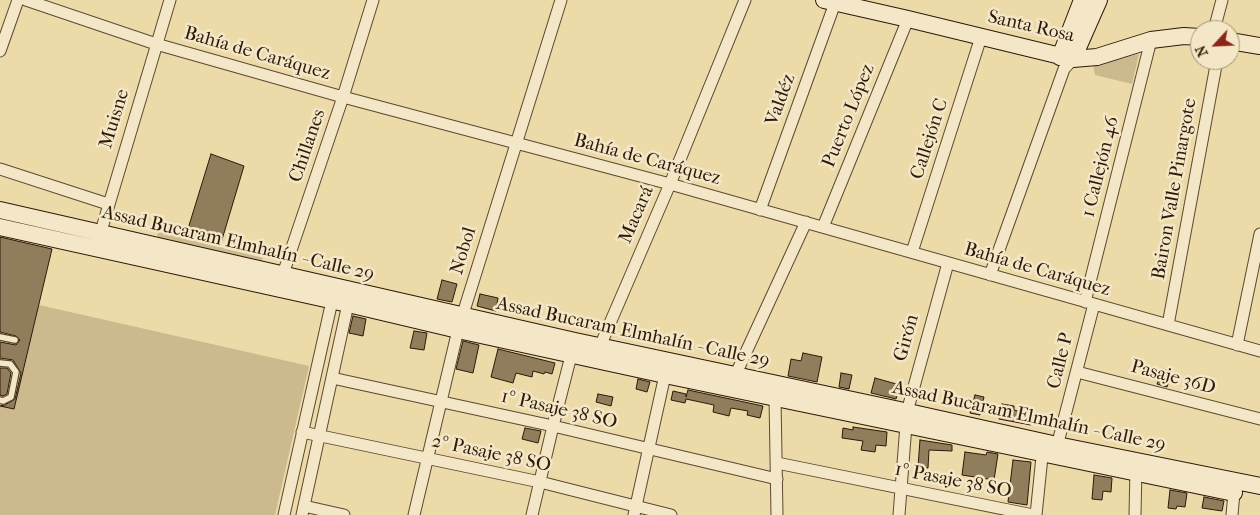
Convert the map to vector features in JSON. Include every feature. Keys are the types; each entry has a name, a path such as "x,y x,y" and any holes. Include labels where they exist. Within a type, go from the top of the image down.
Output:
{"main road":[{"path":"1065,62 1082,0"},
{"path":"1065,62 1099,0"},
{"name":"Santa Rosa","path":"829,1 908,18 1065,62 1097,57 1151,40 1190,36"},
{"path":"1240,42 1260,46"},
{"name":"Assad Bucaram Elmhalín - Calle 29","path":"0,210 283,274 460,324"},
{"path":"0,227 340,302 460,324 597,353 665,375 775,398 906,418 1136,467 1234,493 1260,497"},
{"name":"Assad Bucaram Elmhalín - Calle 29","path":"597,353 735,376 906,418"},
{"name":"Assad Bucaram Elmhalín - Calle 29","path":"1136,467 1260,486"}],"street":[{"path":"0,52 18,0"},
{"name":"Bahía de Caráquez","path":"26,0 156,44 343,97 670,184 1260,351"},
{"name":"Muisne","path":"96,249 170,0"},
{"name":"Chillanes","path":"283,274 343,97 373,0"},
{"name":"Nobol","path":"414,515 460,324 561,0"},
{"name":"Macará","path":"597,353 670,184 745,0"},
{"path":"1217,20 1222,0"},
{"name":"Valdéz","path":"760,210 829,1"},
{"name":"Puerto López","path":"823,227 908,18"},
{"name":"Callejón C","path":"912,252 981,37"},
{"name":"1 Callejón 46","path":"1090,303 1151,40"},
{"path":"990,275 1065,62"},
{"name":"Bairon Valle Pinargote","path":"1168,325 1215,70"},
{"path":"0,169 108,204"},
{"path":"735,376 806,222"},
{"path":"1237,345 1260,234"},
{"name":"Girón","path":"899,515 906,418 948,263"},
{"path":"340,302 332,378 303,511 344,515"},
{"path":"284,515 302,432 340,302"},
{"name":"Calle P","path":"1034,515 1049,449 1077,372 1090,303"},
{"path":"532,515 573,348"},
{"name":"Pasaje 36D","path":"1077,372 1260,419"},
{"path":"635,510 665,375"},
{"name":"1º Pasaje 38 SO","path":"332,378 553,426 777,479"},
{"path":"775,398 779,515"},
{"name":"2º Pasaje 38 SO","path":"302,432 540,482 635,510 671,515"},
{"name":"1º Pasaje 38 SO","path":"777,464 1034,515"},
{"path":"1135,515 1136,467"},
{"path":"1232,515 1234,493"}],"lane":[{"path":"0,215 86,235 100,232"},
{"path":"0,222 85,242 96,249"},
{"path":"0,337 15,340"},
{"path":"0,362 10,364 16,372 11,397 3,401 0,400"}],"shaded area":[{"path":"1139,54 1132,84 1095,75 1093,64"},
{"path":"158,232 263,258 260,266 156,242"},
{"path":"39,305 309,366 275,515 0,515 0,406 14,409"}],"building":[{"path":"211,154 244,166 221,243 187,232"},
{"path":"0,237 52,249 14,409 0,406 15,399 21,373 13,360 0,358 0,342 16,345 20,340 16,336 0,332"},
{"path":"442,280 457,284 452,302 437,299"},
{"path":"480,294 498,298 496,311 477,306"},
{"path":"353,316 366,319 363,336 349,333"},
{"path":"414,331 427,333 424,350 410,348"},
{"path":"463,341 479,345 473,373 456,369"},
{"path":"498,349 555,363 552,374 533,371 532,377 516,373 513,383 491,377"},
{"path":"803,353 822,357 817,382 788,376 791,359 801,361"},
{"path":"0,368 7,368 11,373 7,394 3,396 0,395"},
{"path":"1163,369 1172,372 1167,387 1157,384"},
{"path":"841,373 852,375 849,389 839,387"},
{"path":"875,378 900,385 896,399 871,393"},
{"path":"638,379 650,382 647,392 636,389"},
{"path":"688,390 763,406 760,418 747,415 748,411 731,408 729,416 713,412 714,405 686,399 685,403 671,400 673,391 686,394 686,397"},
{"path":"598,394 613,397 611,406 596,402"},
{"path":"975,395 984,397 980,415 970,413"},
{"path":"1002,404 1014,406 1014,410 1033,415 1031,425 999,419"},
{"path":"853,427 887,432 886,446 876,445 875,452 861,450 863,441 842,438 843,428 853,430"},
{"path":"525,428 541,431 538,443 522,439"},
{"path":"920,440 952,445 952,451 929,450 928,468 918,467"},
{"path":"965,452 986,455 987,452 998,454 994,480 962,475"},
{"path":"1013,460 1031,462 1027,505 1008,502"},
{"path":"1094,475 1112,478 1111,492 1103,491 1102,500 1092,499"},
{"path":"1170,490 1187,493 1185,507 1168,508"},
{"path":"1204,497 1224,501 1222,511 1202,508"}]}
